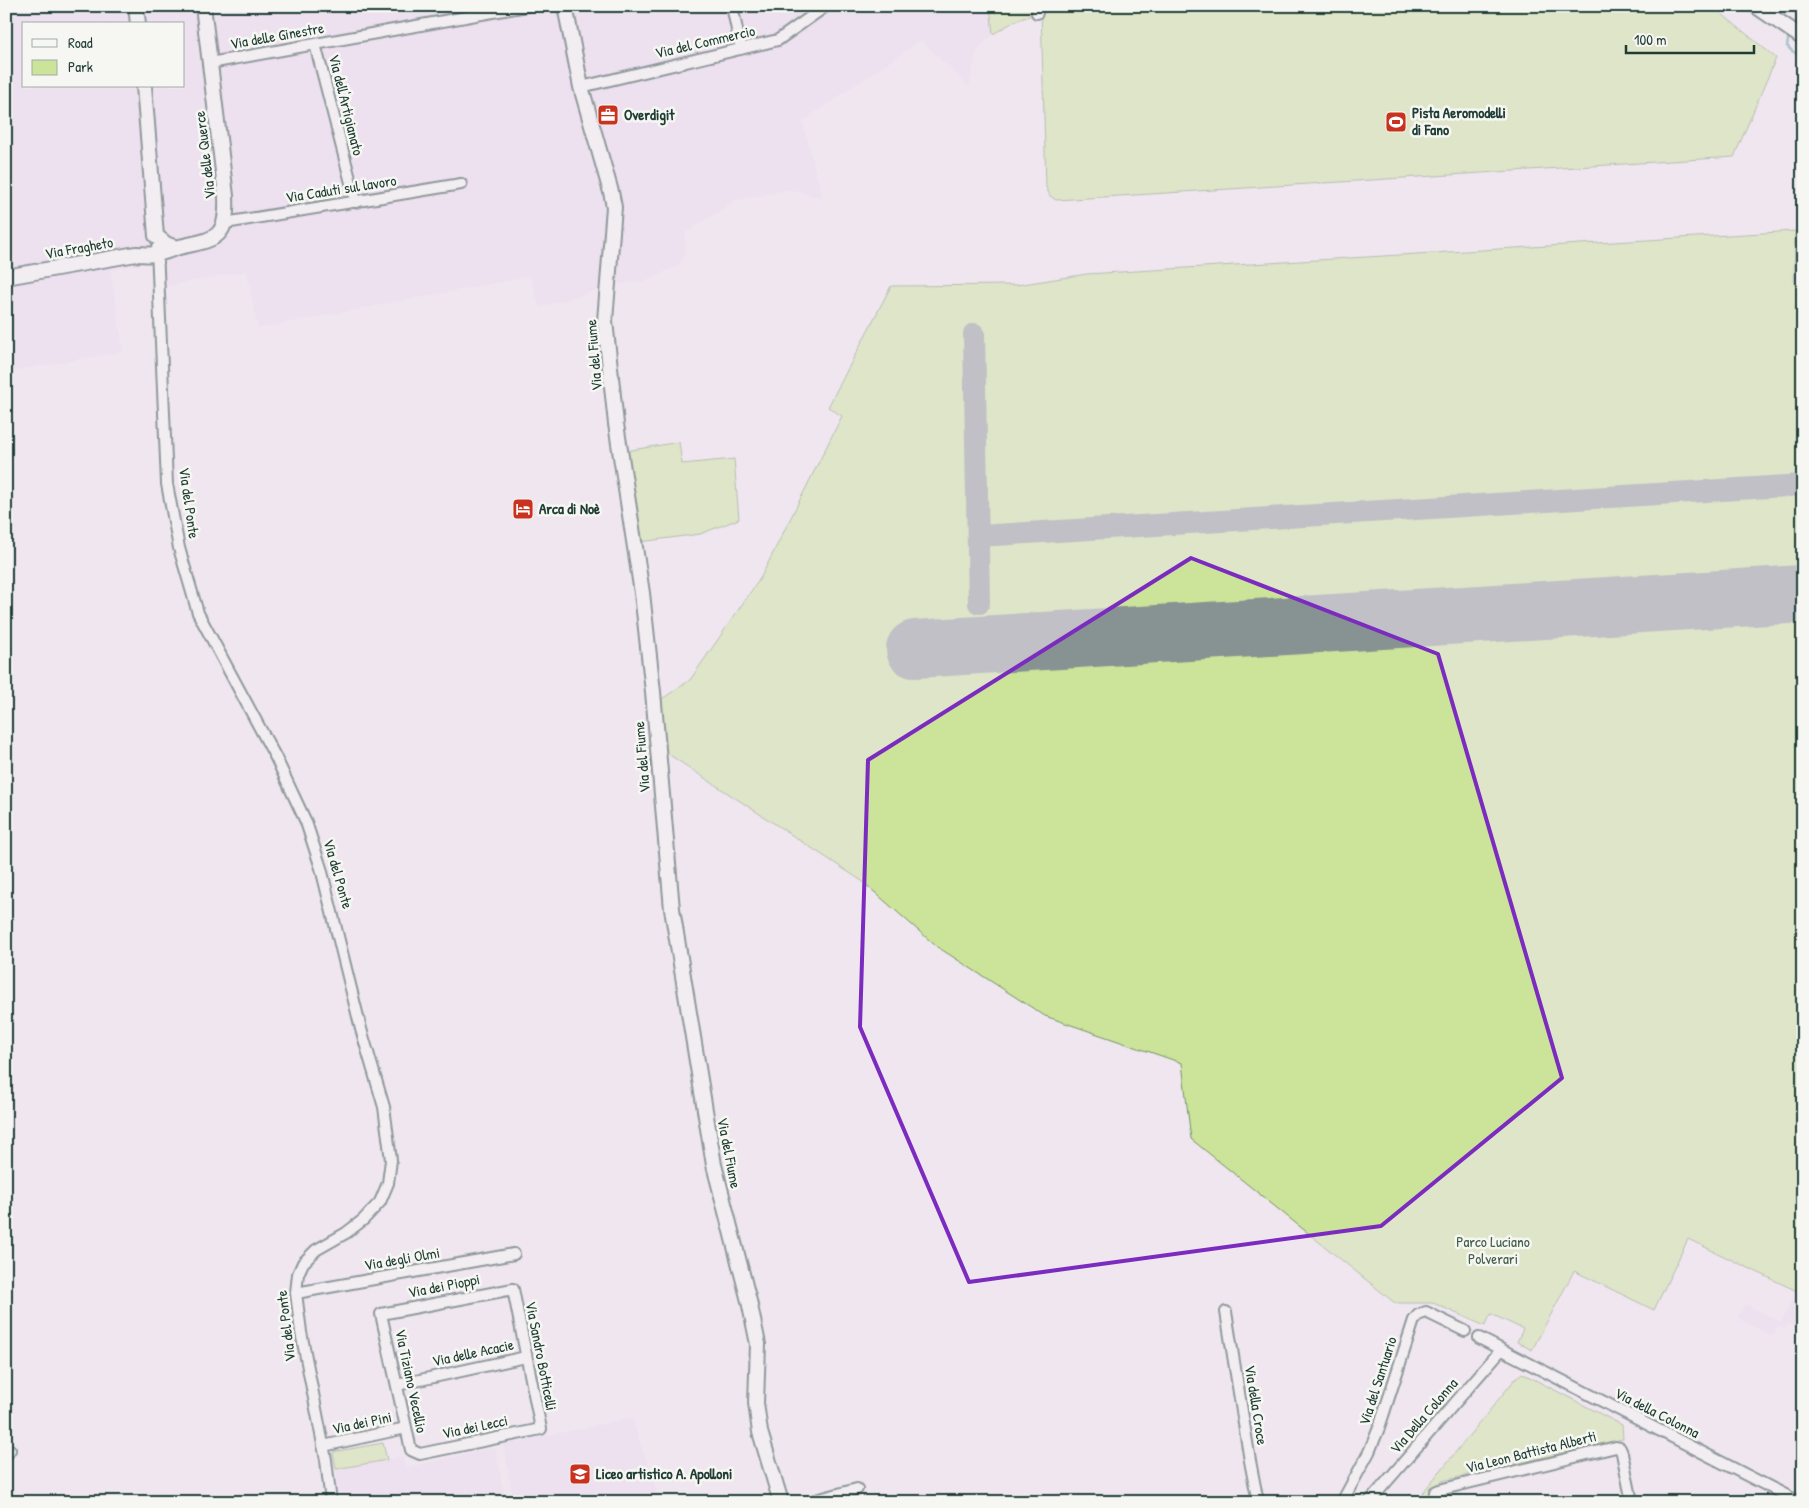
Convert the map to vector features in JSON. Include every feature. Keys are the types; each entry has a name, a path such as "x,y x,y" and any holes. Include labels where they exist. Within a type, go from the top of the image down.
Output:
{"street":[{"path":"136,6 138,22"},
{"name":"Via delle Querce","path":"204,6 226,196 226,223"},
{"name":"Via delle Ginestre","path":"210,63 527,6"},
{"name":"Via del Fiume","path":"565,6 581,87 614,207 605,321 616,424 642,593 653,692 672,909 714,1165 758,1344 756,1403 760,1432 782,1502"},
{"path":"732,6 741,49"},
{"name":"Via del Commercio","path":"581,87 778,40 826,6"},
{"path":"1756,6 1802,38"},
{"name":"Via dell'Artigianato","path":"315,44 356,202"},
{"name":"Via del Ponte","path":"144,88 156,236 167,484 179,548 198,613 276,758 306,822 321,868 361,1029 384,1107 391,1160 388,1183 380,1202 363,1220 346,1233 316,1250 303,1263 298,1274 296,1293 301,1332 323,1446 331,1502"},
{"name":"Via Caduti sul lavoro","path":"226,223 461,184"},
{"path":"157,254 214,238 221,232 226,223"},
{"path":"136,254 151,246 156,236 166,244 176,248"},
{"name":"Via Fragheto","path":"6,277 136,254 157,254"},
{"name":"Via degli Olmi","path":"296,1293 514,1254"},
{"name":"Via dei Pioppi","path":"382,1314 513,1289"},
{"name":"Via Sandro Botticelli","path":"513,1289 540,1429"},
{"name":"Via della Croce","path":"1226,1312 1258,1502"},
{"name":"Via del Santuario","path":"1342,1502 1370,1452 1414,1320 1418,1315 1426,1312 1465,1331"},
{"name":"Via Tiziano Vecellio","path":"382,1314 411,1450 415,1453"},
{"name":"Via della Colonna","path":"1479,1338 1799,1502"},
{"name":"Via Della Colonna","path":"1369,1502 1501,1350"},
{"name":"Via delle Acacie","path":"397,1385 526,1357"},
{"name":"Via dei Pini","path":"323,1446 406,1428"},
{"name":"Via dei Lecci","path":"415,1453 420,1454 540,1429"},
{"name":"Via Leon Battista Alberti","path":"1434,1502 1435,1492 1439,1490 1616,1446 1620,1448 1622,1453 1632,1502"},
{"path":"808,1502 857,1489"}],"highlighted area":[{"path":"1191,558 1438,654 1562,1078 1381,1226 969,1282 860,1027 868,760"}],"shaded area":[{"path":"6,6 990,6 993,34 976,51 969,86 921,40 802,121 822,198 790,189 735,200 685,233 685,255 679,265 644,281 616,284 540,307 530,275 258,328 247,271 153,288 152,262 110,270 123,351 6,372"},
{"path":"1796,1292 1803,1295 1803,1331 1787,1323 1785,1328 1778,1325 1773,1336 1738,1318 1745,1304 1781,1322"},
{"name":"Liceo artistico A. Apolloni","path":"632,1418 660,1502 514,1502 504,1445"},
{"path":"495,1448 505,1502 340,1502 336,1469 402,1457 405,1468"}],"green space":[{"name":"Pista Aeromodelli di Fano","path":"990,6 1712,6 1776,58 1734,157 1056,200 1050,196 1046,187 1041,12 1015,21 993,34"},
{"name":"Parco Luciano Polverari","path":"1795,231 1794,284 1803,284 1803,1294 1688,1239 1654,1310 1574,1271 1532,1350 1517,1342 1523,1329 1491,1314 1485,1326 1433,1303 1395,1303 1191,1139 1182,1063 1045,1016 936,946 862,881 665,752 656,703 690,680 761,577 842,416 828,407 891,286 1017,285 1087,274"},
{"path":"679,442 682,464 734,459 739,519 700,534 640,542 626,451"},
{"path":"1522,1373 1622,1425 1623,1439 1442,1481 1433,1488 1428,1502 1415,1502 1516,1378"},
{"path":"383,1443 387,1460 336,1469 333,1452"}],"waterway":[{"path":"1795,26 1803,6"},
{"path":"1789,35 1787,46 1803,57"}],"taxiway":[{"path":"974,334 979,603"},
{"path":"979,536 1803,485"}],"runway":[{"path":"915,649 1803,594"}],"place":[{"name":"Overdigit","path":"608,115"},
{"name":"Pista Aeromodelli di Fano","path":"1396,122"},
{"name":"Arca di Noè","path":"523,509"},
{"name":"Liceo artistico A. Apolloni","path":"580,1474"}]}
